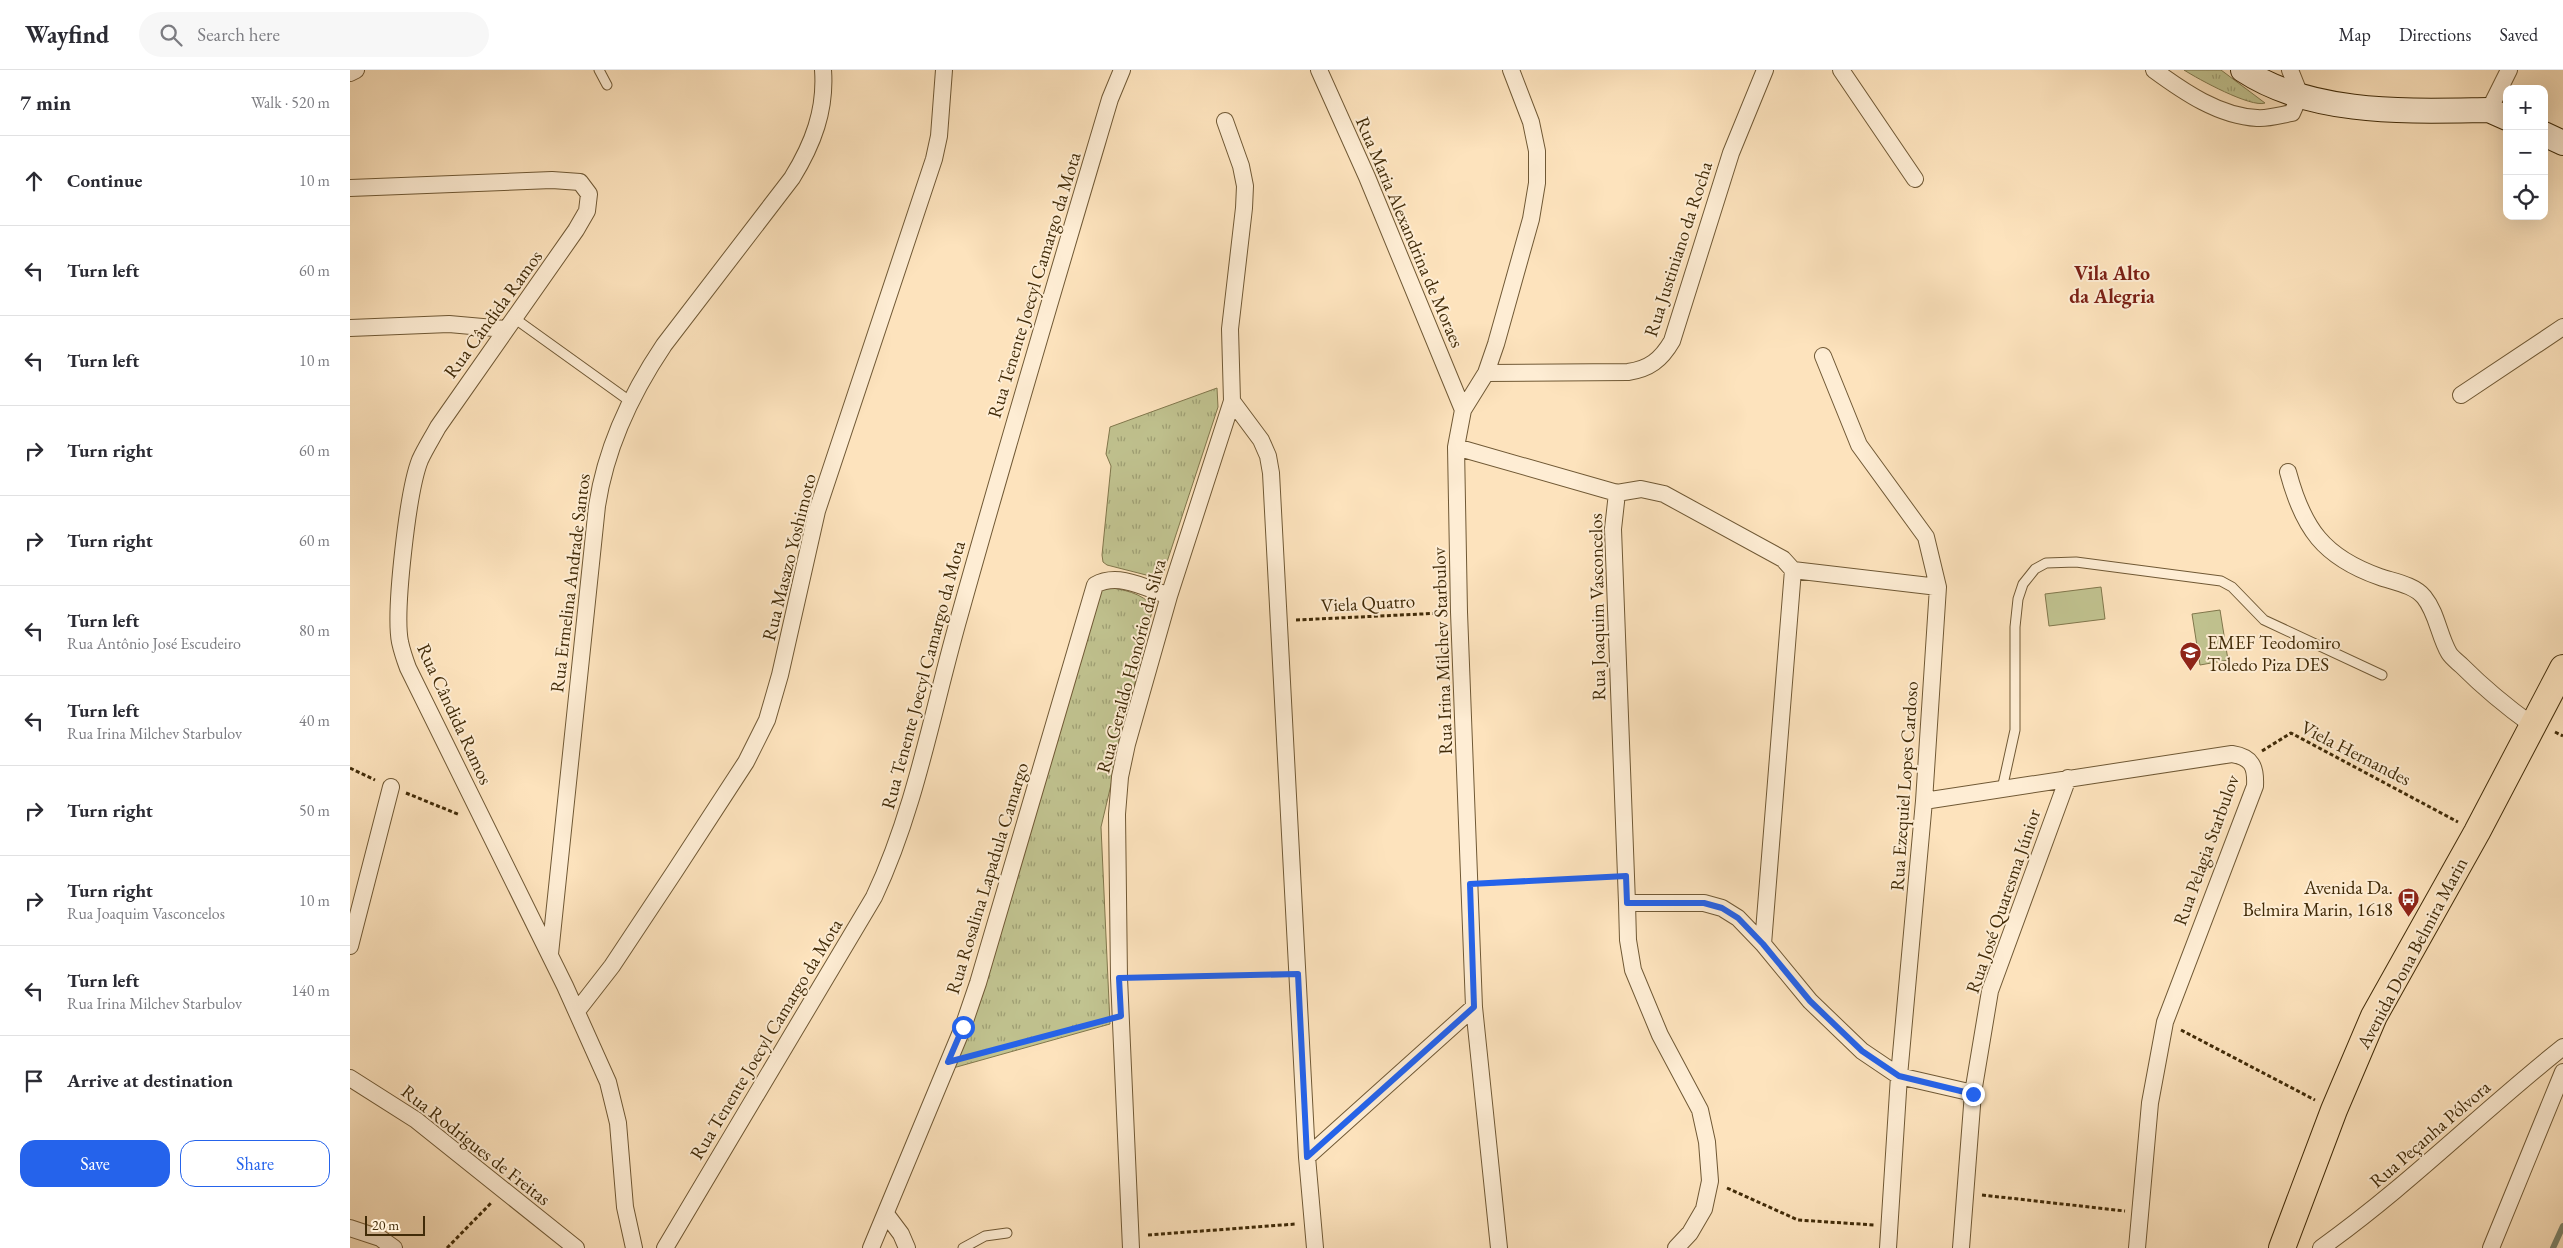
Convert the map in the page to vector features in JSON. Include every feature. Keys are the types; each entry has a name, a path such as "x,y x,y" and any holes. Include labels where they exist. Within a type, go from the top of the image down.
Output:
{"main road":[{"path":"2243,70 2279,89 2300,96 2372,110 2498,114"},
{"path":"2548,136 2563,142"},
{"name":"Avenida Dona Belmira Marin","path":"2282,1248 2334,1110 2374,1016 2477,832 2563,668"}],"street":[{"path":"350,73 356,70"},
{"name":"Rua Ermelina Andrade Santos","path":"550,954 597,506 613,439 630,402 664,345 792,178 804,158 820,118 823,70"},
{"name":"Rua Masazo Yoshimoto","path":"577,1011 612,966 670,879 746,762 767,720 780,675 817,511 934,159 939,136 944,70"},
{"name":"Rua Tenente Joecyl Camargo da Mota","path":"665,1248 874,897 892,859 1024,386 1110,100 1122,70"},
{"name":"Rua Maria Alexandrina de Moraes","path":"1318,70 1366,177 1463,410"},
{"name":"Rua Irina Milchev Starbulov","path":"1499,1248 1474,1007 1459,612 1456,447 1463,410 1486,373 1531,219 1537,183 1537,152 1530,122 1510,70"},
{"name":"Rua Justiniano da Rocha","path":"1486,373 1628,372 1642,370 1654,364 1665,353 1672,341 1731,153 1765,70"},
{"path":"1841,70 1915,179"},
{"path":"2154,70 2208,104 2244,116 2260,118 2292,113 2300,96 2290,70"},
{"path":"2498,114 2509,70"},
{"name":"Rua Geraldo Honório da Silva","path":"1130,1242 1119,978 1117,814 1120,777 1127,744 1169,596 1232,402 1230,330 1245,186 1241,166 1225,121"},
{"name":"Rua Cândida Ramos","path":"350,188 521,180 572,180 584,185 589,194 587,211 563,251 509,324 438,426 420,461 411,496 398,612 400,642 408,668 550,954 577,1011 614,1102 618,1123 625,1207 634,1248"},
{"path":"350,328 449,324 509,324"},
{"path":"2461,395 2563,327"},
{"name":"Rua Ezequiel Lopes Cardoso","path":"1823,356 1859,445 1926,538 1938,587 1924,801 1899,1076 1888,1248"},
{"path":"1232,402 1261,440 1268,456 1271,473 1307,1157 1314,1248"},
{"path":"1456,447 1617,493"},
{"path":"2288,472 2296,500 2310,528 2330,553 2367,572 2414,588 2425,598 2449,654 2496,699 2532,725"},
{"name":"Rua Joaquim Vasconcelos","path":"1627,903 1613,528 1617,493 1641,489 1664,494 1783,559 1793,570"},
{"path":"1763,944 1793,570 1938,587"},
{"name":"Rua Rosalina Lapadula Camargo","path":"871,1248 963,1027 995,930 1095,585 1110,580 1120,580 1169,596"},
{"name":"Rua Pelagia Starbulov","path":"1924,801 2232,754 2249,759 2254,765 2255,786 2164,1022 2150,1103 2137,1248"},
{"name":"Rua José Quaresma Júnior","path":"1961,1248 1973,1094 1990,991 2068,778"},
{"path":"350,946 391,787"},
{"path":"1676,1248 1690,1233 1704,1209 1710,1181 1707,1142 1700,1110 1660,1035 1633,970 1628,940 1627,903 1704,903 1722,908 1738,918 1763,944 1810,1001 1862,1051 1899,1076 1973,1094"},
{"path":"1307,1157 1474,1007"},
{"name":"Rua Peçanha Pólvora","path":"2321,1248 2409,1181 2508,1091 2563,1047"},
{"path":"2491,1248 2563,1072"},
{"name":"Rua Rodrigues de Freitas","path":"350,1078 416,1120 576,1248"},
{"path":"886,1214 901,1234 907,1248"},
{"path":"350,1228 380,1238 394,1248"}],"lane":[{"path":"599,70 607,85"},
{"path":"509,324 630,402"},
{"path":"2002,789 2014,730 2015,627 2018,599 2028,576 2046,563 2076,562 2221,581 2232,587 2264,620 2382,675"},
{"path":"963,1248 985,1236 1007,1233"}],"path":[{"name":"Viela Quatro","path":"1278,621 1459,612"},
{"name":"Viela Hernandes","path":"2249,759 2292,733 2453,819"},
{"path":"350,768 454,813 485,823"},
{"path":"1470,884 1626,876"},
{"path":"1119,978 1298,974"},
{"path":"948,1062 1121,1016"},
{"path":"2164,1022 2334,1110"},
{"path":"1710,1181 1798,1220 1890,1226"},
{"path":"447,1248 503,1190"},
{"path":"1966,1193 2141,1212"},
{"path":"1130,1242 1312,1222"}],"green space":[{"path":"2184,70 2221,70 2265,103 2248,101 2237,97 2212,86"},
{"path":"1217,388 1218,407 1163,574 1154,577 1107,565 1103,562 1102,555 1111,466 1106,454 1110,427"},
{"path":"1105,587 1138,595 1153,607 1101,827 1110,1024 953,1068 1097,593"},
{"path":"2101,587 2105,619 2049,626 2045,594"},
{"path":"2220,610 2228,660 2200,665 2192,614"}],"waterway":[{"path":"2553,1248 2563,1226"}],"place":[{"name":"EMEF Teodomiro Toledo Piza DES","path":"2191,672"},
{"name":"Avenida Da. Belmira Marin, 1618","path":"2409,917"}],"district":[{"name":"Vila Alto da Alegria","path":"2112,284"}],"route":[{"path":"963,1027 948,1062 1121,1016 1119,978 1298,974 1307,1157 1474,1007 1470,884 1626,876 1627,903 1704,903 1722,908 1738,918 1763,944 1810,1001 1833,1024 1862,1051 1899,1076 1973,1094"}]}
